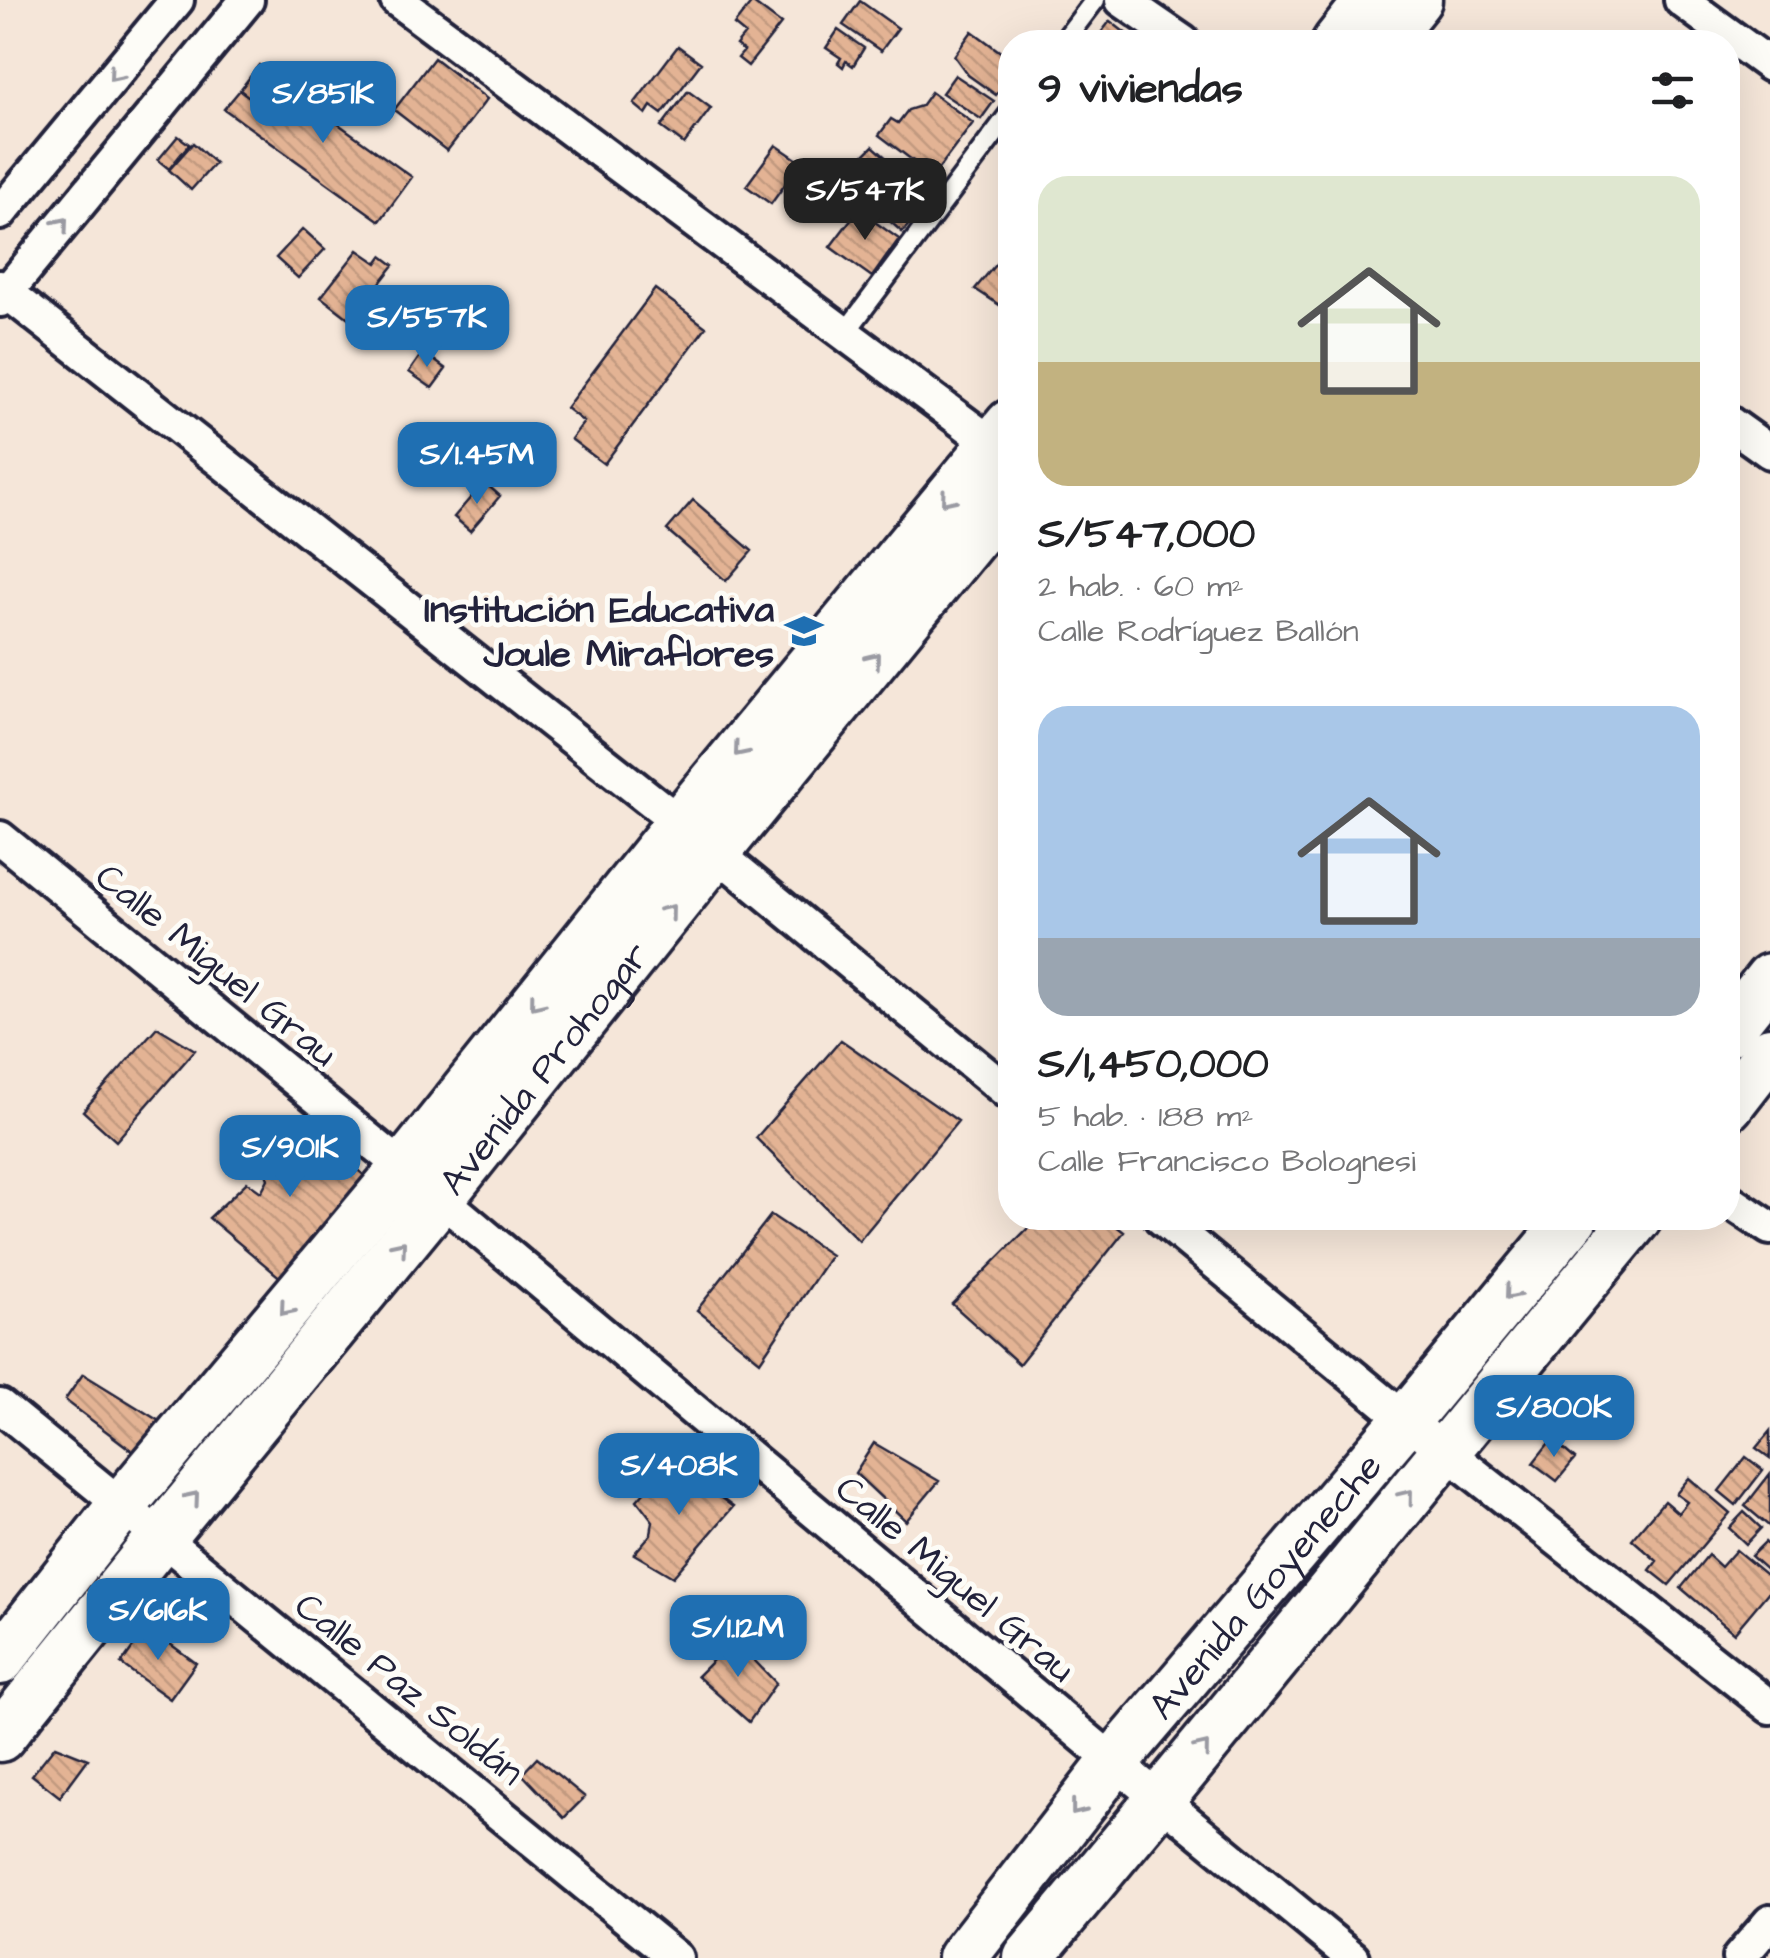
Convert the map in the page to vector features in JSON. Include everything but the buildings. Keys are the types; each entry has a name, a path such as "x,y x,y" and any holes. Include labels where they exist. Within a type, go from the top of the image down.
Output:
{"street":[{"path":"0,213 177,0"},
{"path":"247,0 2,293 680,823 998,1084"},
{"path":"396,0 845,333 998,437"},
{"path":"1122,0 1166,30"},
{"path":"1346,30 1370,0"},
{"path":"1393,30 1417,0"},
{"path":"1680,0 1722,30"},
{"path":"1740,43 1770,65"},
{"path":"1740,431 1770,452"},
{"name":"Avenida Prohogar","path":"0,1660 122,1505 404,1168 680,823 998,448"},
{"name":"Avenida Prohogar","path":"0,1737 998,508"},
{"name":"Calle Miguel Grau","path":"0,838 404,1168 1353,1958"},
{"path":"1746,1034 1770,978"},
{"path":"1740,1208 1770,1228"},
{"path":"1175,1230 1406,1420 1770,1707"},
{"name":"Avenida Goyeneche","path":"962,1958 1114,1762 1563,1230"},
{"name":"Avenida Goyeneche","path":"1028,1958 1627,1230"},
{"name":"Calle Paz Soldán","path":"0,1406 676,1958"},
{"path":"1739,1958 1770,1922"}],"lane":[{"path":"1072,30 1095,0"},
{"path":"845,333 998,129"}],"place":[{"name":"Institución Educativa Joule Miraflores","path":"804,631"}]}
